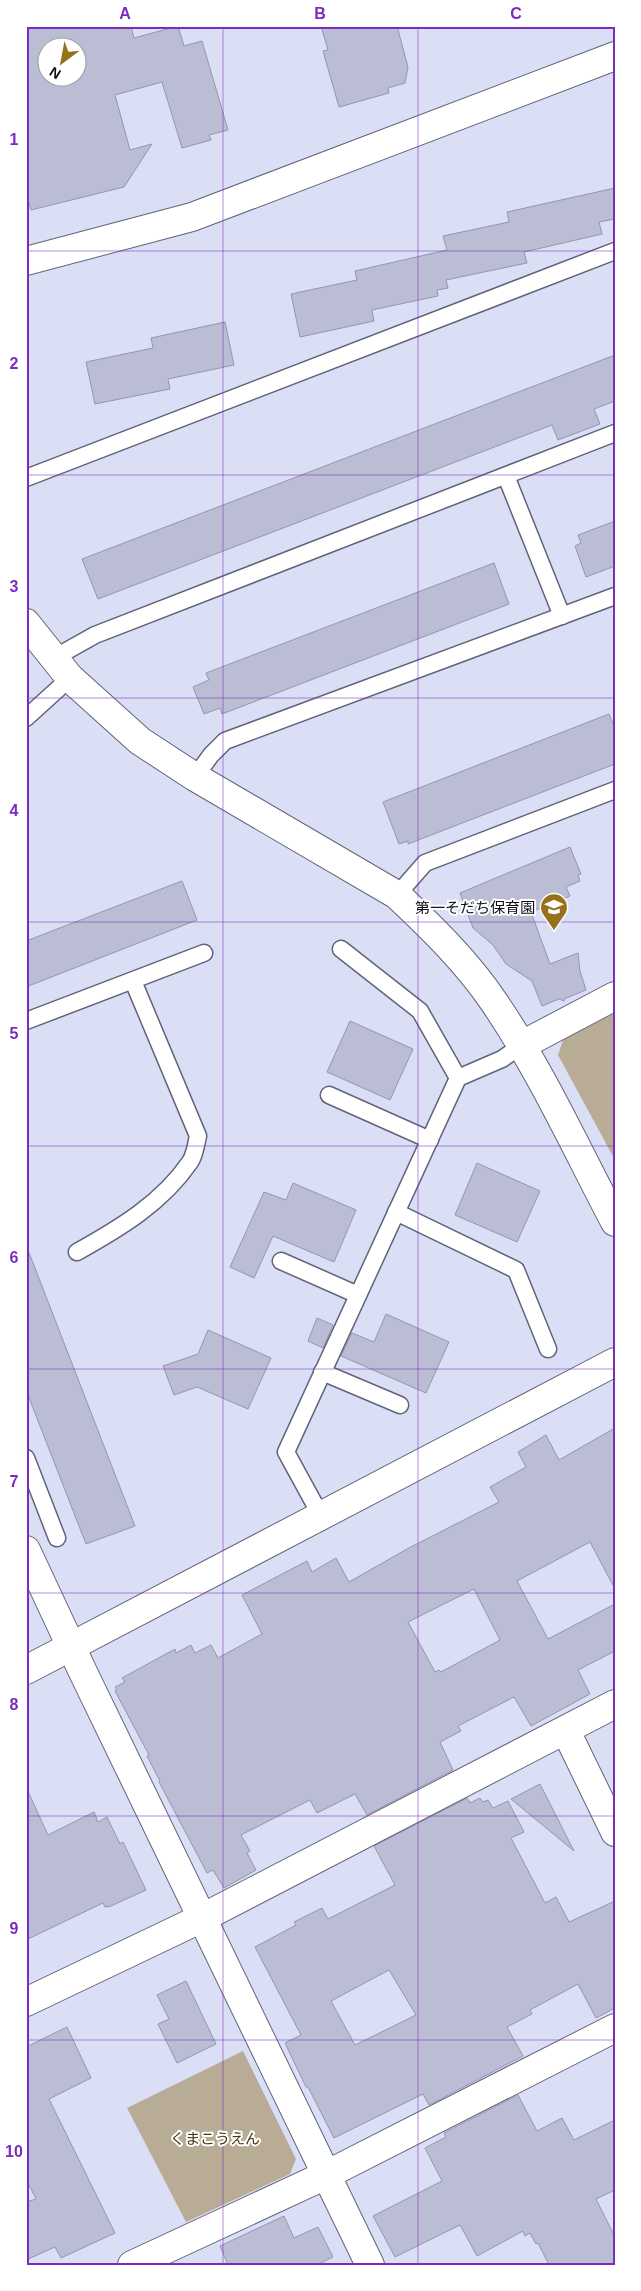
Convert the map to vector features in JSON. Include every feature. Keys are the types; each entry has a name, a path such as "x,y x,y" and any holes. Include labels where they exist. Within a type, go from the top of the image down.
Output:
{"street":[{"path":"26,261 192,217 615,56"},
{"path":"26,624 62,668 140,740 195,777 397,895 460,957 493,1000 522,1044 615,1222"},
{"path":"522,1044 615,996"},
{"path":"26,1670 615,1362"},
{"path":"26,1550 71,1647 370,2265"},
{"path":"26,2002 202,1918 615,1704"},
{"path":"566,1730 615,1832"},
{"path":"132,2265 326,2175 615,2028"}],"lane":[{"path":"26,478 615,251"},
{"path":"26,718 62,668 95,635 615,433"},
{"path":"506,476 562,616"},
{"path":"195,777 212,754 225,742 615,596"},
{"path":"397,895 425,863 615,790"},
{"path":"341,949 420,1010 458,1078"},
{"path":"26,1022 204,953"},
{"path":"77,1252 120,1228 154,1203 191,1161 198,1136 133,980"},
{"path":"321,1516 286,1452 458,1078 502,1059 522,1044"},
{"path":"328,1095 430,1140"},
{"path":"396,1212 516,1270 548,1349"},
{"path":"280,1261 358,1295"},
{"path":"322,1372 400,1405"},
{"path":"26,1458 57,1538"}],"green space":[{"path":"615,1013 615,1160 558,1055 563,1040"},
{"name":"くまこうえん","path":"243,2051 296,2159 290,2174 186,2222 127,2108"}],"building":[{"path":"26,26 131,26 134,38 178,26 184,46 202,41 228,130 209,135 211,140 182,148 162,82 115,95 130,150 152,144 124,187 31,210 26,192"},
{"path":"321,26 397,26 408,67 405,83 388,88 389,93 339,107 323,51 328,50"},
{"path":"615,188 615,219 599,222 602,234 524,252 527,263 446,280 448,288 437,290 438,296 372,310 374,321 300,337 291,294 357,280 355,271 447,250 443,236 509,222 507,212"},
{"path":"225,322 234,365 168,379 170,389 95,404 86,362 153,348 151,338"},
{"path":"615,355 615,401 594,409 600,424 558,440 552,425 98,599 82,559"},
{"path":"615,521 615,566 586,577 575,546 581,543 578,535"},
{"path":"494,563 509,604 222,714 220,708 204,714 193,687 209,680 206,673"},
{"path":"609,714 615,729 615,764 408,844 408,841 399,844 383,802"},
{"path":"570,847 581,874 578,875 580,881 566,887 570,896 531,912 550,964 578,953 580,971 586,990 564,999 564,1001 559,999 542,1006 532,981 506,964 493,945 473,928 460,893"},
{"path":"182,881 197,920 26,987 26,941"},
{"path":"350,1021 413,1049 390,1100 327,1072"},
{"path":"477,1163 540,1191 517,1242 455,1215"},
{"path":"293,1183 356,1210 334,1262 273,1236 254,1278 230,1267 264,1192 286,1200"},
{"path":"26,1250 28,1250 135,1526 86,1544 26,1390"},
{"path":"386,1314 449,1342 426,1393 341,1356 352,1333 374,1342"},
{"path":"317,1318 333,1325 323,1348 308,1341"},
{"path":"208,1330 271,1358 248,1409 197,1387 174,1395 163,1366 198,1354"},
{"path":"615,1428 615,1589 590,1542 517,1581 548,1639 615,1604 615,1651 578,1670 590,1694 531,1726 514,1697 458,1726 461,1731 440,1742 453,1770 367,1815 355,1794 317,1813 310,1800 241,1835 250,1851 247,1853 256,1870 224,1888 213,1870 207,1873 159,1782 147,1756 149,1755 115,1691 117,1690 115,1687 125,1682 122,1678 175,1649 176,1653 191,1645 195,1653 211,1645 218,1658 262,1634 242,1595 307,1561 312,1572 336,1558 349,1582 407,1549 499,1502 490,1487 526,1467 518,1452 546,1435 559,1460","holes":["474,1589 500,1640 441,1672 439,1670 435,1672 408,1622"]},
{"path":"540,1784 574,1851 511,1799"},
{"path":"26,1787 48,1835 94,1812 98,1822 107,1817 120,1844 123,1842 146,1890 111,1906 105,1907 103,1903 26,1940"},
{"path":"467,1798 470,1803 480,1798 483,1802 488,1800 493,1808 508,1801 524,1832 511,1838 545,1903 556,1897 569,1922 615,1901 615,2008 596,2018 578,1984 530,2010 532,2014 507,2027 523,2056 429,2105 423,2094 334,2138 308,2087 306,2087 285,2043 301,2035 255,1947 296,1925 294,1922 322,1908 328,1919 395,1885 374,1846","holes":["389,1970 416,2015 355,2045 331,2001"]},
{"path":"186,1981 216,2044 177,2063 158,2024 169,2019 157,1995"},
{"path":"67,2027 91,2078 49,2099 115,2233 61,2258 55,2247 26,2260 26,2202 36,2199 26,2179 26,2047"},
{"path":"518,2095 537,2131 562,2118 574,2140 615,2120 615,2190 596,2199 615,2237 615,2265 549,2265 538,2243 536,2244 530,2233 525,2236 523,2231 477,2256 460,2225 395,2257 373,2216 442,2181 425,2148 446,2137 444,2133"},
{"path":"284,2216 294,2238 318,2227 333,2257 317,2265 228,2265 220,2246"}],"place":[{"name":"第一そだち保育園","path":"554,931"}]}
